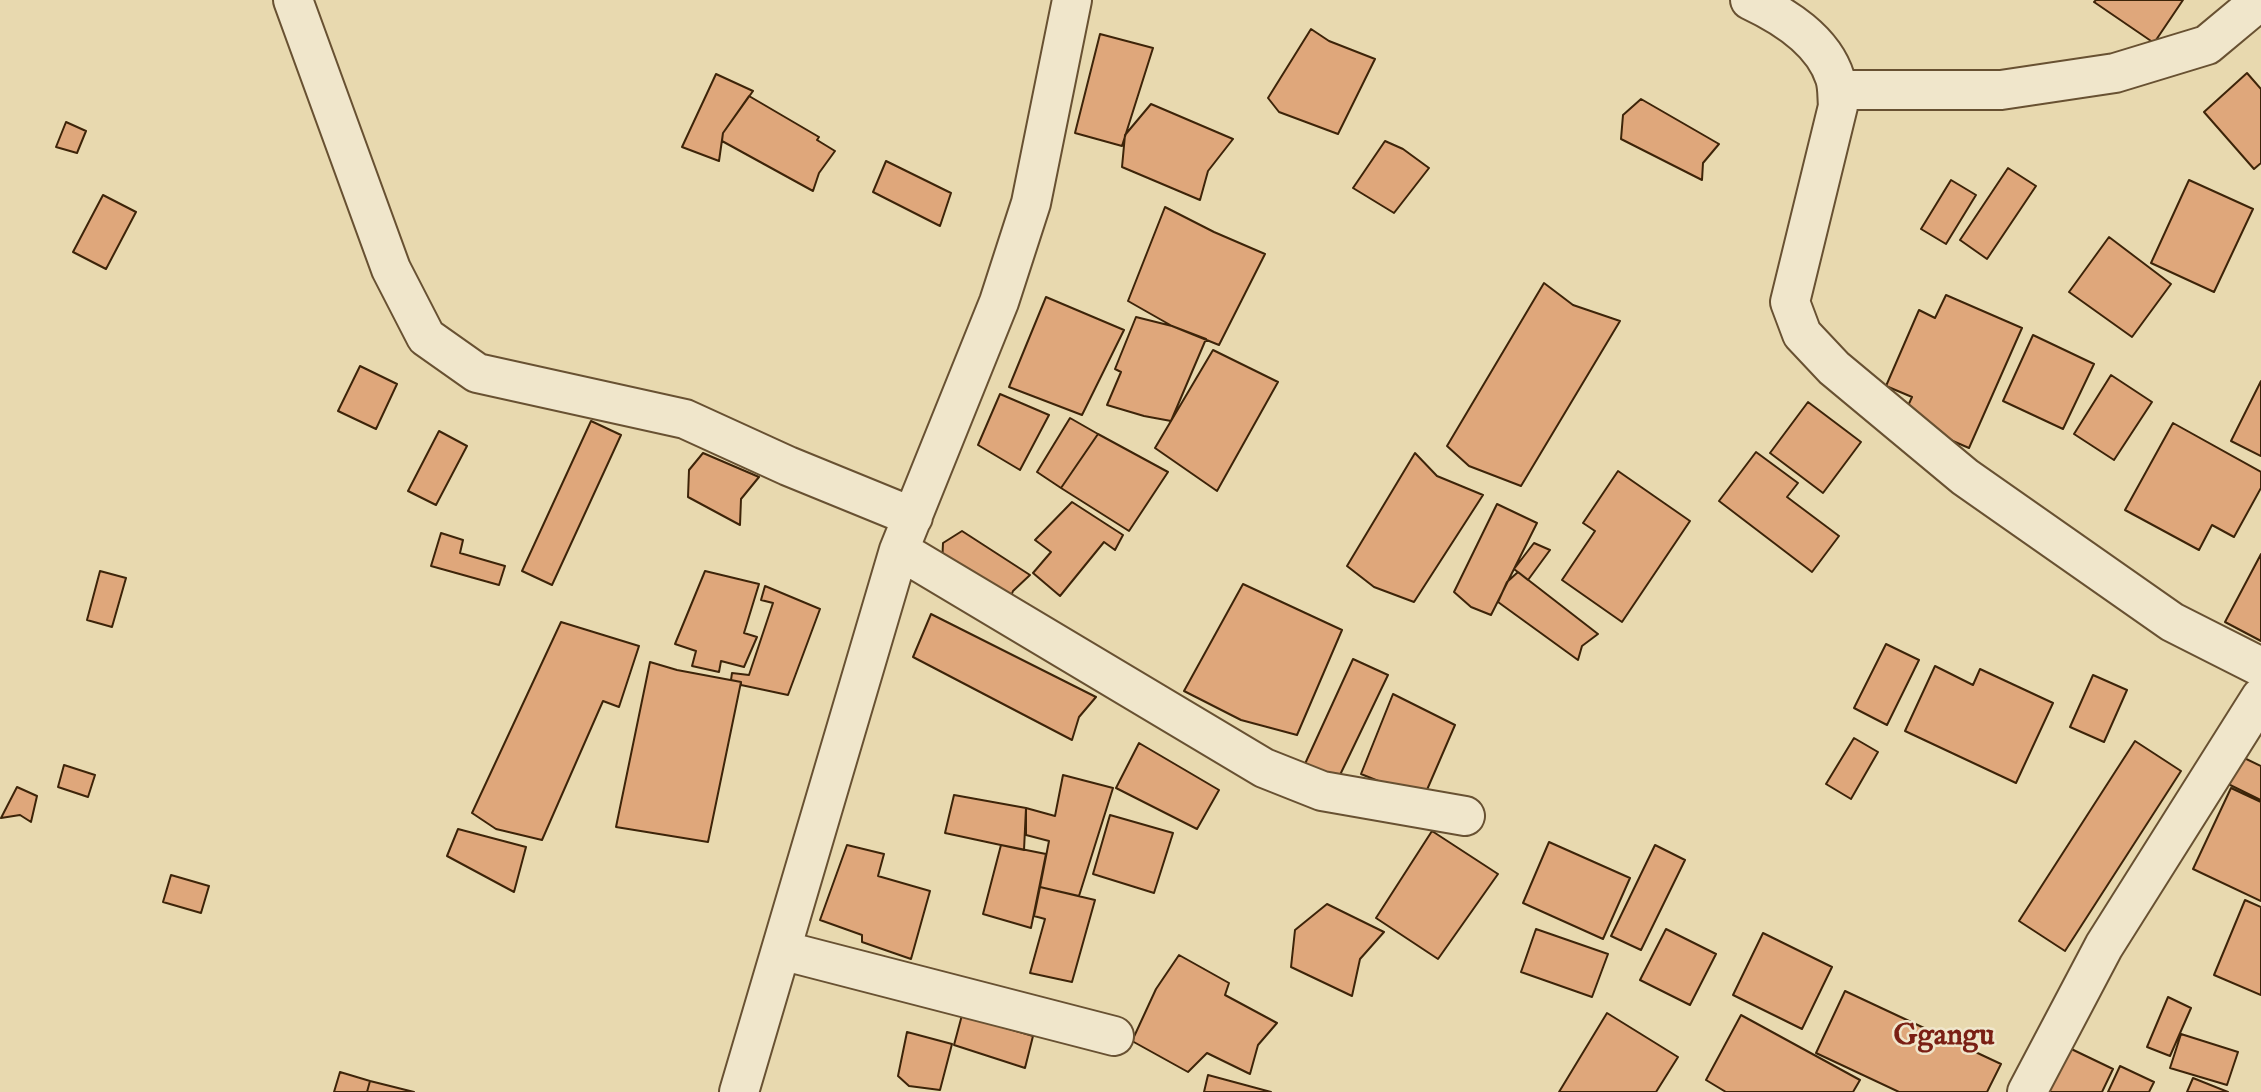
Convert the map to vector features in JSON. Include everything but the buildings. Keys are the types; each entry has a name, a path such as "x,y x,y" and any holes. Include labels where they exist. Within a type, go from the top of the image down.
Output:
{"street":[{"path":"293,0 391,269 426,337 477,373 685,419 788,466 906,533 1264,768 1322,791 1465,816"},
{"path":"739,1092 906,533 999,302 1031,203 1072,0"},
{"path":"1751,0 1781,15 1811,40 1835,77 1837,90 1838,106 1790,302 1802,334 1834,368 1965,477 2172,622 2261,667"},
{"path":"1837,90 2001,90 2115,73 2207,45 2260,0"},
{"path":"2026,1092 2104,946 2261,697"},
{"path":"781,950 1114,1036"}],"district":[{"name":"Ggangu","path":"1944,1038"}]}
